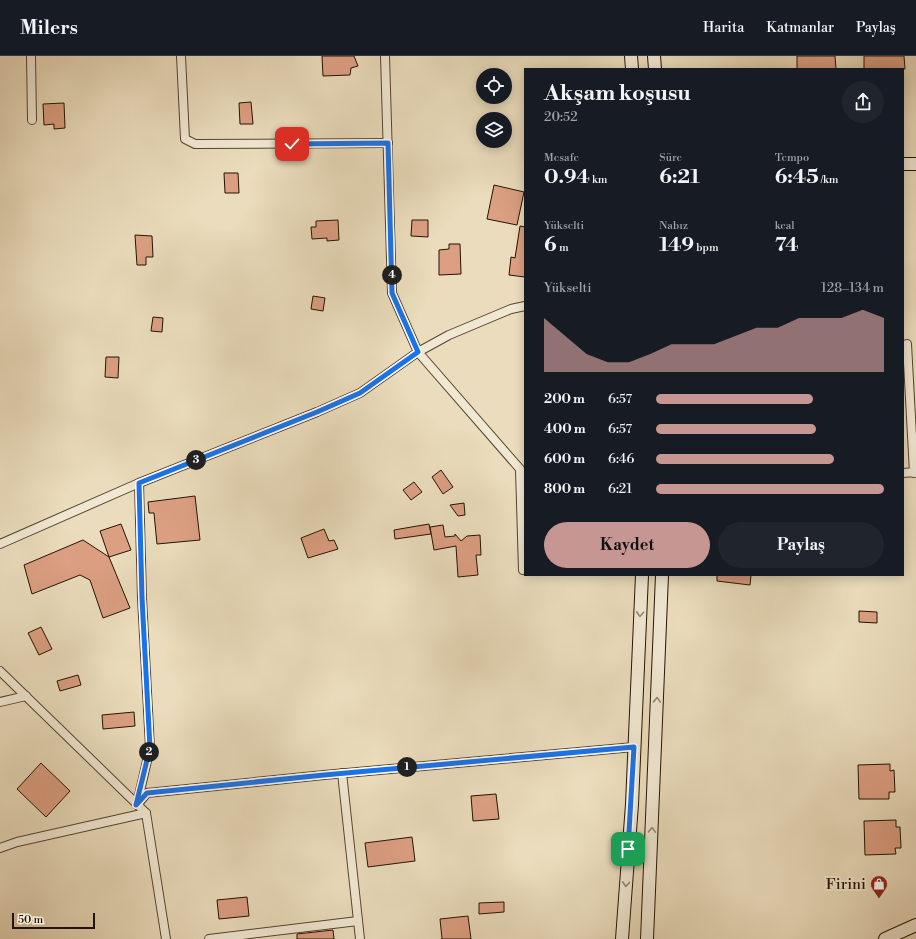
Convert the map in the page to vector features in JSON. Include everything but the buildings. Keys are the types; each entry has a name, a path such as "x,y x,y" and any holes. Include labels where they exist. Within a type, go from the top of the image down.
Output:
{"main road":[{"path":"631,56 632,68"},
{"path":"654,56 655,68"},
{"path":"904,164 916,164"},
{"path":"622,939 634,747 642,576"},
{"path":"648,937 662,576"},
{"path":"885,939 916,925"}],"street":[{"path":"31,56 32,120"},
{"path":"181,56 186,139 195,144 388,143"},
{"path":"385,56 392,293 418,352 520,469 523,570"},
{"path":"0,544 139,483 317,412 360,393 418,352 449,335 511,309 524,306"},
{"path":"904,473 915,472 905,344 916,344"},
{"path":"136,805 150,748 142,598 139,483"},
{"path":"0,671 136,805 146,813 166,939"},
{"path":"0,702 26,696"},
{"path":"136,805 147,793 342,773 634,747"},
{"path":"342,773 360,939"},
{"path":"0,848 17,842 146,813"},
{"path":"209,939 358,921"}],"place":[{"name":"Firini","path":"879,899"}],"route":[{"path":"292,144 388,143 392,293 418,352 360,393 317,412 139,483 142,598 150,748 136,805 147,793 324,775 634,747 632,804 628,849"}]}
